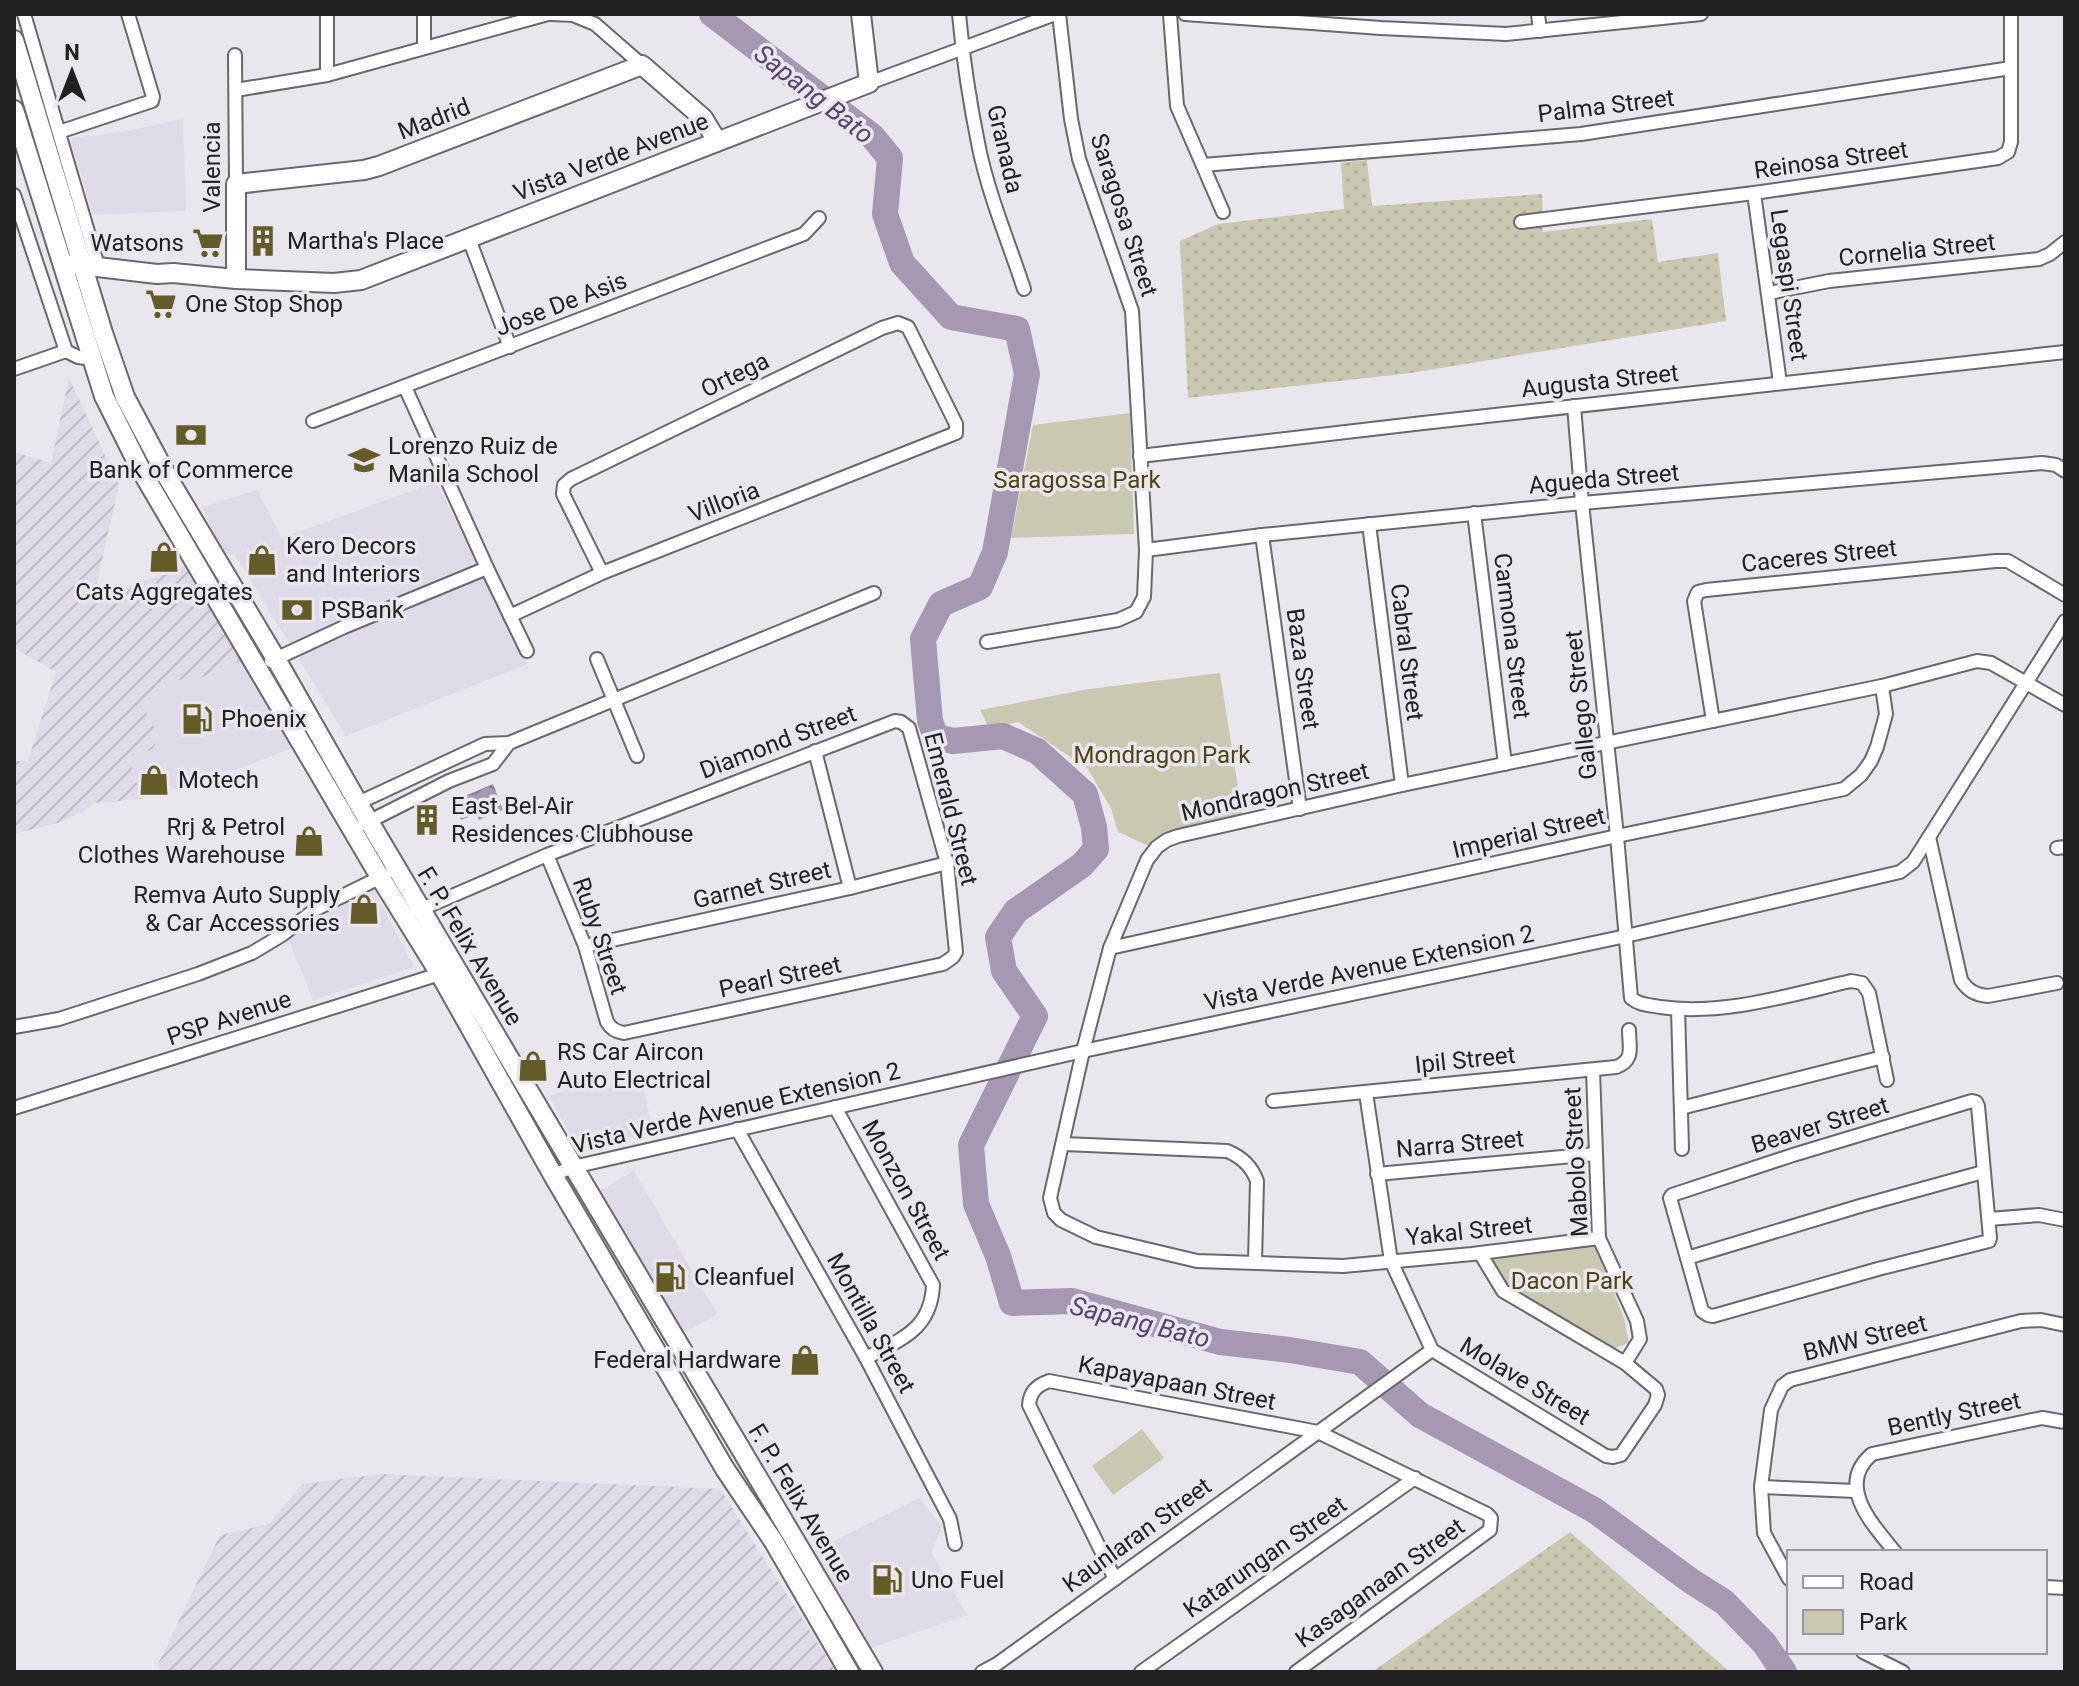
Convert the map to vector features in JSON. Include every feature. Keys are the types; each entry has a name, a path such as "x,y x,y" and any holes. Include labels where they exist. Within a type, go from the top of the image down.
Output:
{"main road":[{"path":"861,14 869,83"},
{"name":"F. P. Felix Avenue","path":"14,40 98,266 125,397 168,478 369,821 389,873 412,913 503,1065 573,1167 873,1672"},
{"path":"642,65 703,118 717,141"},
{"name":"Madrid","path":"236,184 379,166 642,65"},
{"name":"Vista Verde Avenue","path":"61,263 236,279 334,283 361,280 869,83"},
{"name":"F. P. Felix Avenue","path":"14,110 104,396 142,472 352,829 389,873"},
{"name":"Valencia","path":"236,184 236,279"},
{"name":"F. P. Felix Avenue","path":"503,1065 553,1175 725,1469 774,1542 849,1672"}],"street":[{"path":"24,14 98,266"},
{"path":"59,132 153,100 128,14"},
{"path":"327,14 327,75"},
{"path":"424,14 424,47"},
{"path":"236,90 327,75 550,14 573,15 595,24 642,65"},
{"name":"Granada","path":"959,14 980,151 1024,289"},
{"name":"Vista Verde Avenue","path":"869,83 1057,14"},
{"name":"Saragosa Street","path":"987,642 1118,620 1136,612 1144,597 1146,550 1132,311 1079,159 1057,14"},
{"path":"1170,14 1177,106 1223,212"},
{"path":"1185,14 1506,34 1701,14"},
{"path":"1538,14 1540,31"},
{"name":"Reinosa Street","path":"1521,222 1998,158 2008,152 2011,142 2011,14"},
{"name":"Valencia","path":"235,55 236,184"},
{"name":"Palma Street","path":"1203,165 1581,134 2011,68"},
{"name":"Legaspi Street","path":"1754,193 1780,383"},
{"path":"14,195 66,351 93,359"},
{"name":"Jose De Asis","path":"313,421 804,234 819,218"},
{"path":"469,239 510,347"},
{"name":"Cornelia Street","path":"1769,293 1829,281 2039,259 2065,242"},
{"name":"Ortega","path":"602,573 563,494 564,485 585,472 891,325 903,324 911,331 956,424 956,433"},
{"path":"14,369 66,351"},
{"name":"Augusta Street","path":"1140,456 2065,352"},
{"path":"405,387 527,651"},
{"name":"Gallego Street","path":"1574,406 1631,998 1639,1004 1678,1009 1740,1006 1862,983 1869,993 1887,1080"},
{"name":"Villoria","path":"510,616 602,573 956,433"},
{"name":"Agueda Street","path":"1146,550 1474,513 2042,463 2056,465 2065,471"},
{"name":"Carmona Street","path":"1474,513 1505,764"},
{"name":"Cabral Street","path":"1369,524 1402,785"},
{"name":"Baza Street","path":"1262,535 1300,809"},
{"name":"Caceres Street","path":"1713,721 1694,601 1698,592 2008,561 2065,595"},
{"path":"258,668 344,627 487,568"},
{"path":"358,803 485,744 509,743 874,593"},
{"name":"Vista Verde Avenue Extension 2","path":"553,1175 573,1167 1024,1064 1626,936 1900,872 1913,862 2065,621"},
{"path":"597,659 637,756"},
{"name":"Mondragon Street","path":"1391,1261 1343,1266 1197,1261 1096,1237 1061,1220 1054,1213 1050,1198 1110,948 1147,860 1157,847 1178,836 1402,785 1882,686 1977,661 1991,663 2065,705"},
{"name":"Imperial Street","path":"1110,948 1844,789 1861,775 1877,747 1886,714 1882,686"},
{"name":"Diamond Street","path":"412,913 547,855 888,722 901,722"},
{"name":"Emerald Street","path":"901,722 909,728 947,863 957,947 953,957"},
{"path":"352,829 449,781 493,764 509,743"},
{"path":"815,751 850,888"},
{"path":"1929,837 1965,987 1979,996 1988,996 2057,983"},
{"name":"Ruby Street","path":"547,855 585,946 607,1022 614,1030"},
{"name":"Garnet Street","path":"585,946 850,888 947,863"},
{"path":"14,1027 59,1019 252,953 316,909 389,873"},
{"name":"Pearl Street","path":"614,1030 624,1033 943,964 953,957"},
{"name":"PSP Avenue","path":"14,1108 448,971"},
{"path":"1678,1009 1682,1149"},
{"name":"Ipil Street","path":"1273,1101 1616,1067 1629,1058 1629,1030"},
{"path":"1681,1108 1883,1057"},
{"name":"Mabolo Street","path":"1593,1070 1599,1238 1637,1321 1640,1339 1625,1363"},
{"name":"Molave Street","path":"1366,1093 1391,1261 1432,1350 1606,1456 1613,1457 1621,1455 1655,1405 1658,1395 1656,1389 1625,1363"},
{"name":"Beaver Street","path":"1972,1101 1978,1106 1989,1219 1990,1238 1987,1242 1713,1316 1702,1311 1671,1200 1672,1195 1793,1155 1972,1101"},
{"name":"Monzon Street","path":"835,1107 933,1285 928,1312 915,1331 866,1358"},
{"name":"Montilla Street","path":"737,1129 866,1358 950,1519 955,1544"},
{"path":"1064,1144 1227,1151 1233,1154 1253,1170 1257,1181 1255,1262"},
{"name":"Narra Street","path":"1377,1174 1595,1154"},
{"path":"1687,1258 1983,1172"},
{"path":"1989,1219 2039,1215 2065,1220"},
{"name":"Yakal Street","path":"1391,1261 1599,1238"},
{"path":"1480,1253 1503,1291 1625,1363"},
{"name":"BMW Street","path":"1787,1575 1764,1533 1761,1487 1771,1410 1782,1386 1790,1380 2021,1321 2041,1320 2065,1325"},
{"name":"Kaunlaran Street","path":"982,1672 1000,1668 1115,1579 1432,1350"},
{"name":"Kapayapaan Street","path":"1115,1579 1029,1405 1030,1396 1040,1385 1049,1381 1318,1432 1487,1514 1491,1518 1490,1530"},
{"name":"Bently Street","path":"1856,1491 1859,1471 1872,1454 2042,1418 2065,1422"},
{"name":"Katarungan Street","path":"1141,1672 1415,1478"},
{"path":"1761,1487 1856,1491 1869,1521 1893,1550"},
{"name":"Kasaganaan Street","path":"1296,1672 1490,1530"},
{"path":"1867,1654 1903,1672"}],"shaded area":[{"path":"183,119 186,211 93,215 70,138 122,132"},
{"path":"69,378 119,485 93,599 185,566 241,661 203,677 162,682 142,705 159,736 153,749 129,757 142,799 94,803 58,823 14,834 14,761 28,761 56,672 14,648 14,452 51,463"},
{"path":"436,482 528,664 346,736 235,555 248,550 230,555 221,550 202,507 257,490 282,538"},
{"path":"241,661 292,748 244,767 142,799 129,756 153,749 159,735 142,705 162,682 203,677"},
{"path":"373,888 414,967 313,1000 288,938 309,916"},
{"path":"604,1078 608,1088 642,1080 653,1133 578,1149 549,1096"},
{"path":"634,1171 717,1314 679,1336 594,1194"},
{"path":"382,1474 720,1489 836,1672 160,1672 158,1664 220,1535 269,1524 302,1484"},
{"path":"919,1498 942,1526 931,1553 967,1615 871,1648 810,1553"}],"green space":[{"path":"1367,160 1372,206 1542,194 1543,232 1652,219 1658,262 1718,253 1726,321 1411,373 1188,398 1180,241 1218,224 1344,209 1341,163"},
{"name":"Saragossa Park","path":"1130,413 1134,534 1011,538 1033,425"},
{"name":"Mondragon Park","path":"1220,673 1243,819 1151,847 1118,832 1111,808 1087,768 1018,722 989,728 980,710 1089,689"},
{"name":"Dacon Park","path":"1595,1241 1624,1319 1629,1343 1615,1348 1512,1289 1489,1257"},
{"path":"1142,1429 1164,1458 1113,1495 1092,1466"},
{"path":"1570,1532 1730,1672 1372,1672"}],"water":[{"path":"493,784 503,810 479,820 476,814 461,820 453,801"}],"waterway":[{"name":"Sapang Bato","path":"712,14 872,136 890,158 885,214 902,263 951,317 1017,329 1027,374 995,552 980,587 941,604 923,639 930,721 936,737 953,741 1003,736 1037,751 1085,794 1094,827 1096,849 1082,865 1016,911 998,937 1004,971 1035,1016 971,1145 976,1204 998,1256 1012,1303 1072,1301 1220,1342 1360,1362 1420,1415 1594,1510 1724,1602 1764,1643 1784,1672"}],"place":[{"name":"Martha's Place","path":"263,241"},
{"name":"Watsons","path":"208,243"},
{"name":"One Stop Shop","path":"161,304"},
{"name":"Bank of Commerce","path":"191,435"},
{"name":"Lorenzo Ruiz de Manila School","path":"364,460"},
{"name":"Cats Aggregates","path":"164,557"},
{"name":"Kero Decors and Interiors","path":"262,560"},
{"name":"PSBank","path":"297,610"},
{"name":"Phoenix","path":"197,719"},
{"name":"Motech","path":"154,780"},
{"name":"East Bel-Air Residences Clubhouse","path":"427,820"},
{"name":"Rrj & Petrol Clothes Warehouse","path":"309,841"},
{"name":"Remva Auto Supply & Car Accessories","path":"364,909"},
{"name":"RS Car Aircon Auto Electrical","path":"533,1066"},
{"name":"Cleanfuel","path":"670,1277"},
{"name":"Federal Hardware","path":"805,1360"},
{"name":"Uno Fuel","path":"887,1580"}]}
